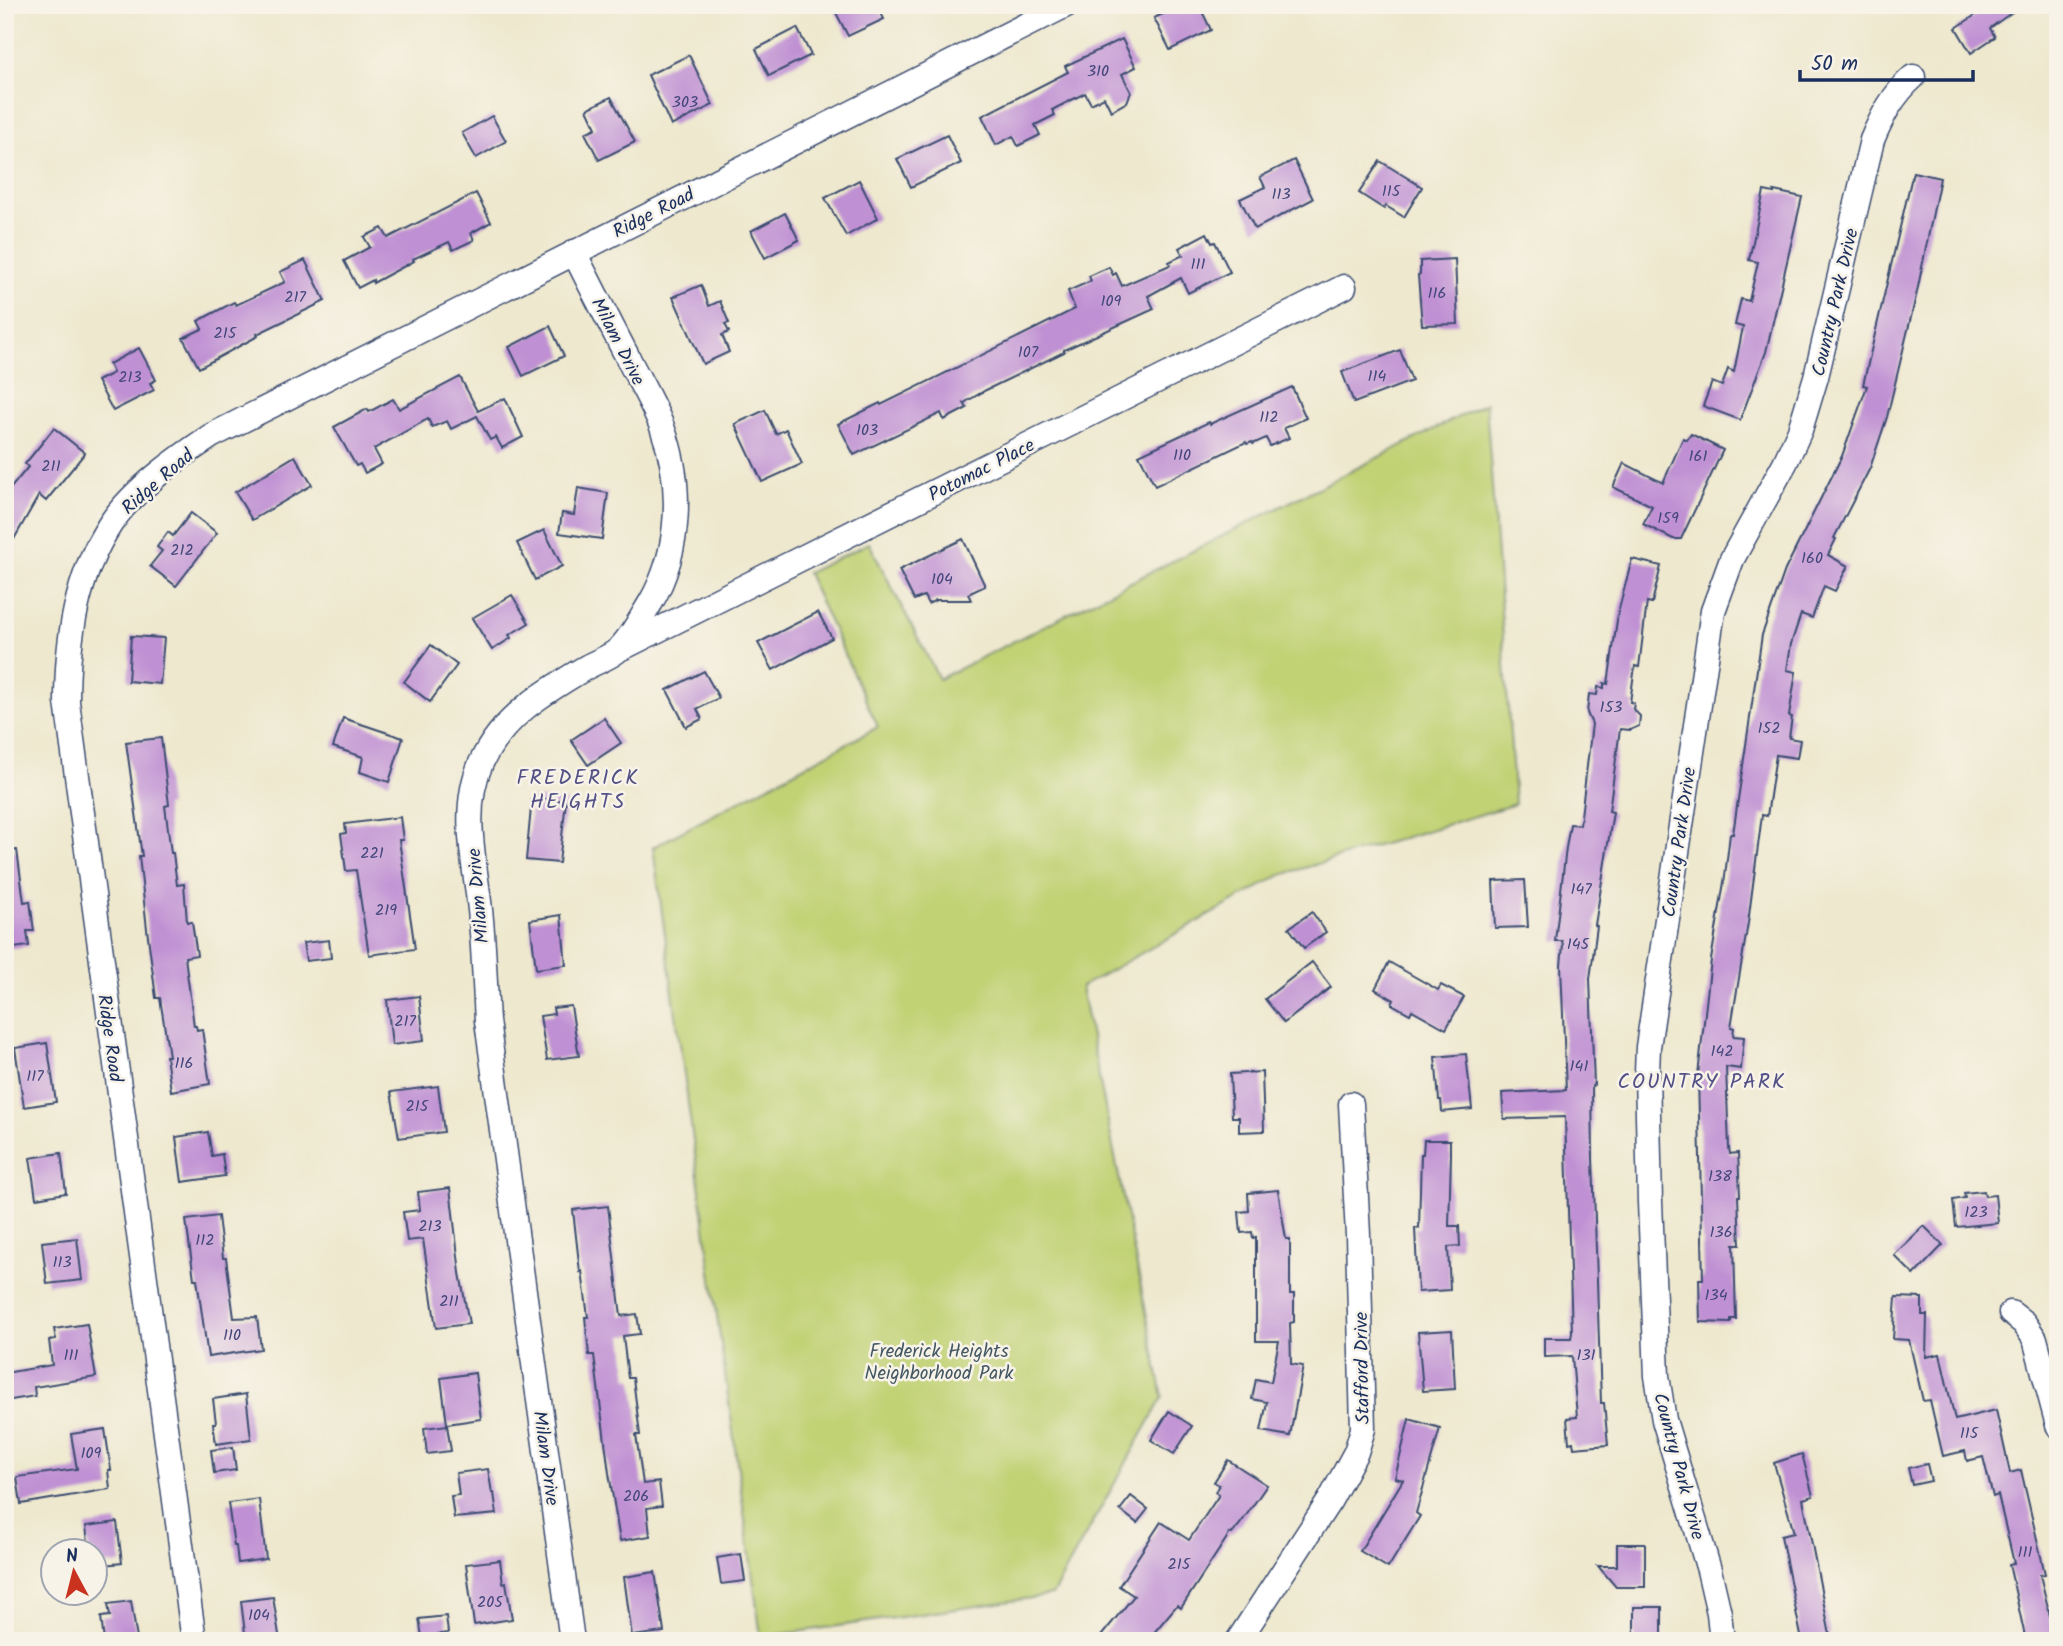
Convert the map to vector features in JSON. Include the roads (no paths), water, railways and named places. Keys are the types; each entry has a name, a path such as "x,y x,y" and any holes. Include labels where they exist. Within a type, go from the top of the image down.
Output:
{"street":[{"name":"Ridge Road","path":"194,1641 66,702 72,620 100,543 112,522 142,489 175,460 211,436 1066,5"},
{"name":"Country Park Drive","path":"1722,1641 1709,1570 1664,1420 1657,1376 1649,1189 1648,1047 1713,611 1732,559 1785,463 1800,429 1816,377 1872,140 1884,112 1901,87 1913,77"},
{"name":"Milam Drive","path":"572,1641 487,1021 481,919 470,819 472,791 481,764 494,739 508,721 530,703 617,651 656,593 669,558 675,522 676,486 672,459 662,426 574,252"},
{"name":"Potomac Place","path":"617,651 1344,287"},
{"name":"Stafford Drive","path":"1238,1641 1330,1500 1356,1452 1363,1429 1358,1235 1351,1104"},
{"path":"2011,1313 2024,1323 2035,1339 2058,1425"}],"district":[{"name":"FREDERICK HEIGHTS","path":"578,789"},
{"name":"COUNTRY PARK","path":"1702,1081"}],"park label":[{"name":"Frederick Heights Neighborhood Park","path":"939,1361"}]}
